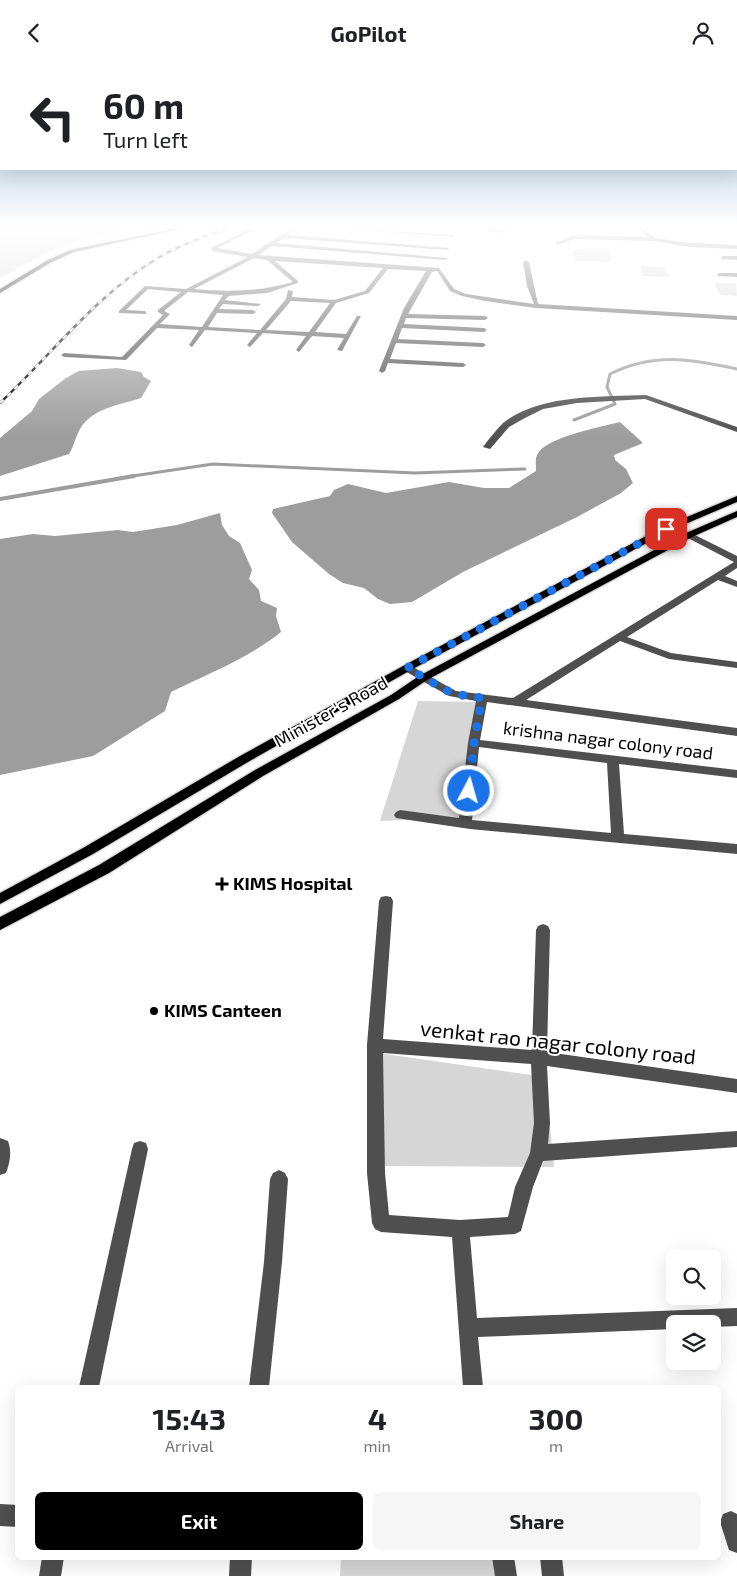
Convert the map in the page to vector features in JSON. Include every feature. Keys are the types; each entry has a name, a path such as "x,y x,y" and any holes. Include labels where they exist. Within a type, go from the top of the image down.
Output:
{"main road":[{"name":"Minister's Road","path":"0,899 88,851 244,759 407,668 666,529 737,499"},
{"name":"Minister's Road","path":"0,923 104,869 259,773 395,697 423,678 689,535 737,514"}],"street":[{"path":"136,298 121,312 145,313"},
{"path":"64,355 124,359 167,314 160,311 178,298"},
{"path":"192,345 224,298"},
{"path":"215,311 251,315 262,298"},
{"path":"250,345 289,299 334,302 349,298"},
{"path":"382,371 404,316 414,298"},
{"path":"479,298 536,306 737,314"},
{"path":"534,298 536,303"},
{"path":"221,302 258,304"},
{"path":"299,350 334,302"},
{"path":"526,304 536,303 737,318"},
{"path":"404,316 485,318"},
{"path":"340,350 359,317"},
{"path":"156,326 203,327 348,337"},
{"path":"400,326 484,330"},
{"path":"393,341 483,345"},
{"path":"386,361 462,365"},
{"path":"486,447 506,425 541,407 577,401 646,397 737,429"},
{"path":"689,535 737,560"},
{"path":"515,703 737,564"},
{"path":"717,576 737,584"},
{"path":"618,637 669,656 737,665"},
{"path":"407,668 453,694 737,732"},
{"path":"465,823 474,743 482,698"},
{"name":"krishna nagar colony road","path":"474,743 737,774"},
{"path":"613,759 618,837"},
{"path":"400,815 737,849"},
{"path":"386,901 374,1045 376,1173 381,1223 460,1229 515,1225 524,1187 538,1153 542,1123 538,1058 543,930"},
{"name":"venkat rao nagar colony road","path":"374,1045 538,1058 737,1086"},
{"path":"538,1153 737,1139"},
{"path":"0,1146 2,1147 0,1167"},
{"path":"89,1385 140,1149"},
{"path":"259,1385 273,1262 279,1179"},
{"path":"460,1229 473,1385"},
{"path":"468,1328 737,1317"},
{"path":"0,1515 15,1516"},
{"path":"50,1576 53,1560"},
{"path":"240,1576 241,1560"},
{"path":"503,1560 506,1576"},
{"path":"551,1560 553,1576"}],"shaded area":[{"path":"117,368 141,372 144,377 151,381 141,398 107,408 92,416 80,429 69,454 0,476 0,438 32,411 39,399 66,378 79,371"},
{"path":"620,422 643,443 614,455 615,460 626,469 633,483 621,493 577,517 463,572 412,602 390,604 378,599 364,588 343,583 329,574 292,542 272,513 273,509 330,496 334,490 348,484 386,493 449,482 484,488 509,488 536,471 537,455 551,443 587,430"},
{"path":"220,513 222,525 229,536 240,543 252,570 249,579 259,590 261,601 277,608 276,616 281,632 242,658 171,692 165,711 93,756 0,775 0,539 33,534 55,536 118,530 133,532 177,525"},
{"path":"418,701 482,702 469,819 380,821"},
{"path":"378,1053 545,1077 554,1167 382,1166"},
{"path":"341,1560 512,1560 512,1576 340,1576"}],"waterway":[{"path":"574,420 615,404 607,387 610,374 626,367 657,360 673,359 704,362 737,369"},
{"path":"126,477 213,464 415,473 525,469"},
{"path":"0,499 134,476"}],"railway":[{"path":"0,403 106,298"}],"place":[{"name":"KIMS Hospital","path":"222,884"},
{"name":"KIMS Canteen","path":"154,1011"}],"route":[{"path":"469,791 474,743 482,698 453,694 407,668 666,529"}]}
